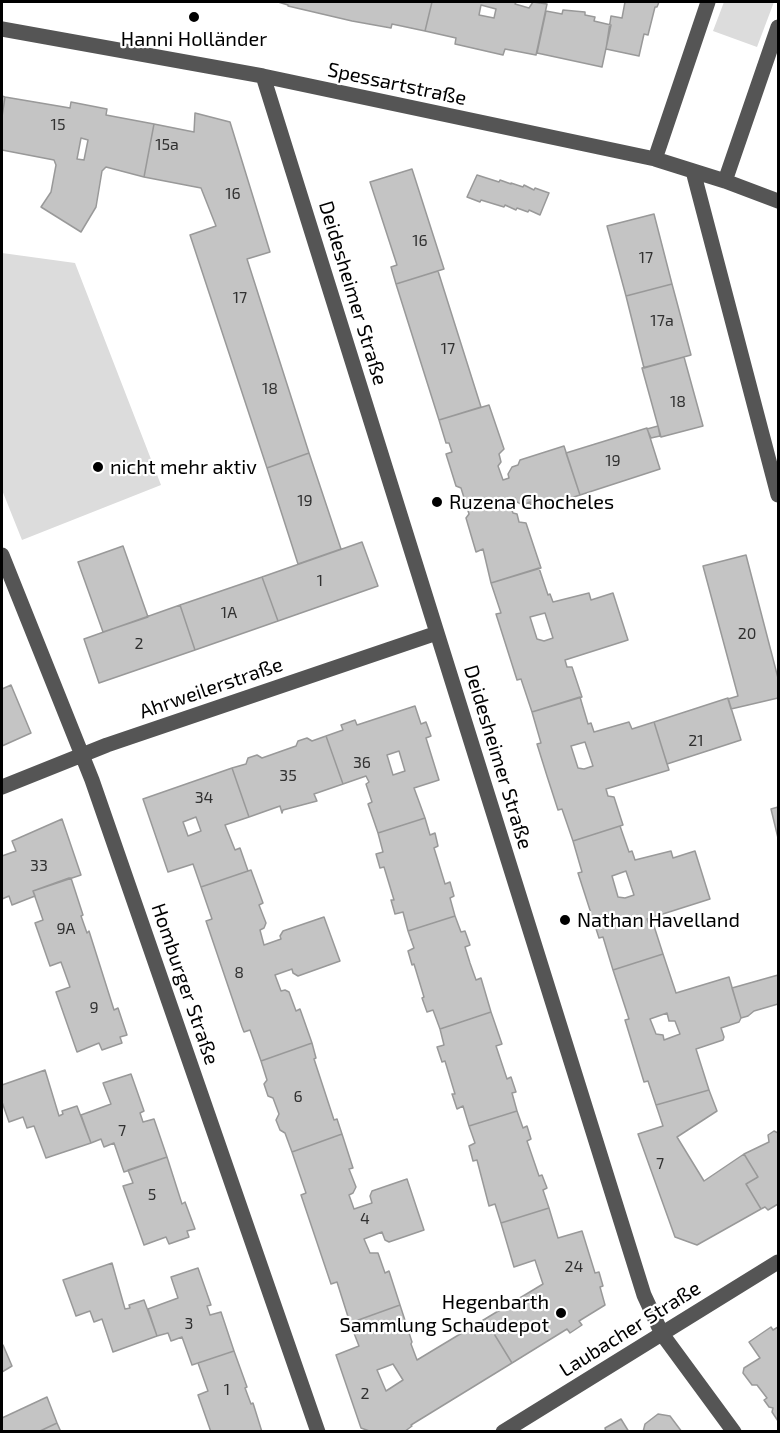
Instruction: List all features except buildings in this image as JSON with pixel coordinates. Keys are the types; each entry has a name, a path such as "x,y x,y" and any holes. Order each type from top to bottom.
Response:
{"street":[{"path":"655,159 708,2"},
{"path":"725,181 778,27"},
{"name":"Spessartstraße","path":"2,28 263,76 655,159 725,181 778,201"},
{"name":"Deidesheimer Straße","path":"263,76 644,1295 662,1334 734,1431"},
{"path":"693,171 778,495"},
{"name":"Homburger Straße","path":"2,555 83,755 318,1431"},
{"name":"Ahrweilerstraße","path":"2,787 83,755 437,633"},
{"name":"Laubacher Straße","path":"503,1431 778,1262"}],"shaded area":[{"path":"724,2 774,2 757,47 713,31"},
{"path":"2,253 75,263 161,485 22,540 2,490"}],"place":[{"name":"Hanni Holländer","path":"194,17"},
{"name":"nicht mehr aktiv","path":"98,467"},
{"name":"Ruzena Chocheles","path":"437,502"},
{"name":"Nathan Havelland","path":"565,920"},
{"name":"Hegenbarth Sammlung Schaudepot","path":"561,1313"}]}
